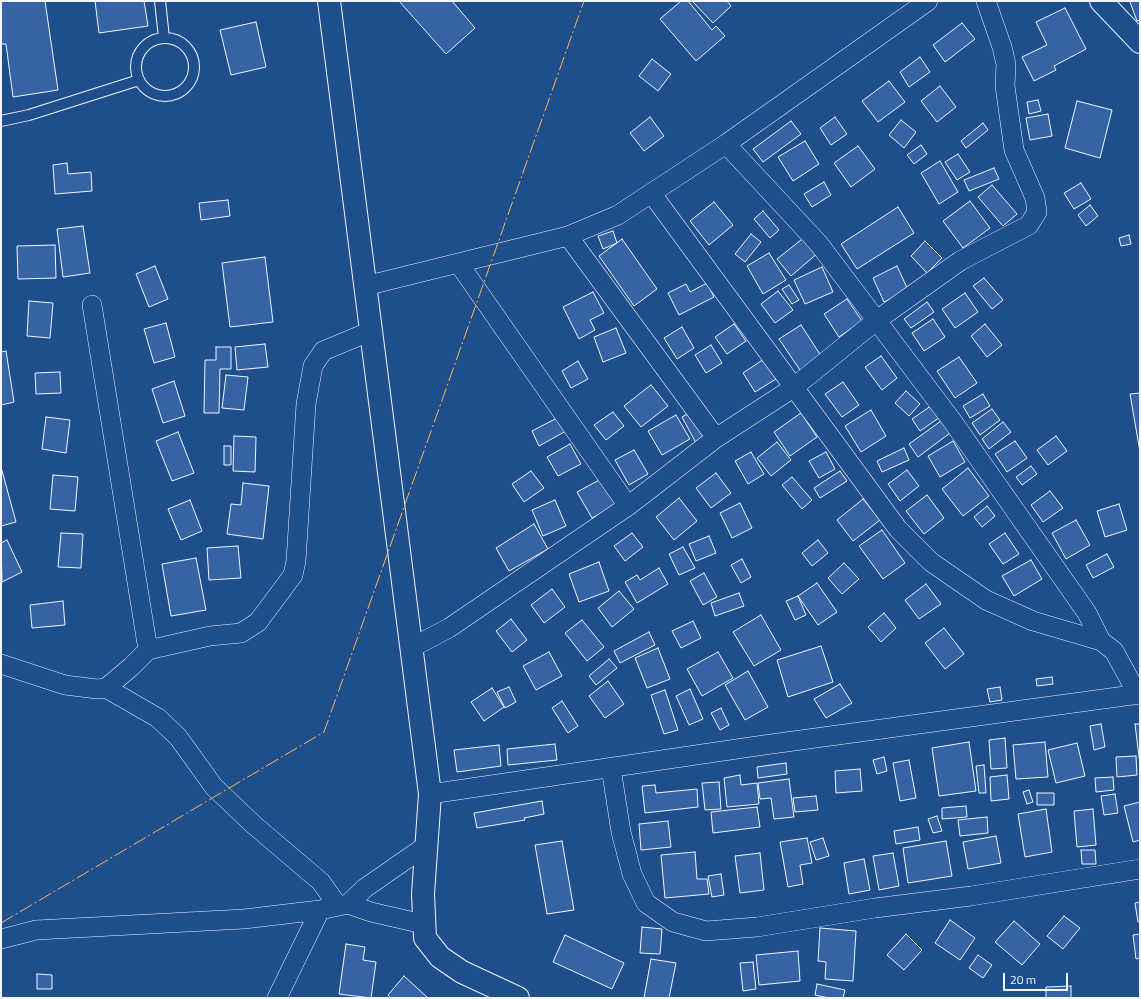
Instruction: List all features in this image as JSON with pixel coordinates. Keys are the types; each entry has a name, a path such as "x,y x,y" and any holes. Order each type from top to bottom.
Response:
{"street":[{"path":"329,1 430,794 423,894 423,924 425,938 440,957 462,972 518,998"},
{"path":"365,286 568,236 618,215 726,144 928,1"},
{"path":"412,648 449,628 628,506 716,438 794,388 877,320 960,261 1029,225 1037,212 1035,198 1014,150 1005,86 1006,64 1002,47 986,1"},
{"path":"1101,1 1140,42"},
{"path":"726,144 819,244 877,320 953,422 1083,607 1101,641"},
{"path":"430,794 764,745 1139,694 1114,651 1101,641 1033,621 986,600 931,562 898,529 652,194"},
{"path":"568,236 716,438"},
{"path":"459,264 628,506"},
{"path":"92,305 148,650"},
{"path":"1,664 65,685 97,689 106,688 131,667 148,650 210,636 241,633 258,622 293,575 296,561 306,404 313,366 323,351 371,331"},
{"path":"106,688 158,718 178,737 214,787 254,825 321,882 343,905"},
{"path":"611,768 621,832 632,874 646,903 673,922 706,931 757,927 875,908 971,896 1140,869"},
{"path":"343,905 364,888 427,844"},
{"path":"1,939 36,930 244,919 320,910 343,905 423,924"},
{"path":"277,998 320,910"}],"lane":[{"path":"160,1 164,38"},
{"path":"164,38 176,40 187,47 194,62 194,71 191,80 180,92 162,96 152,93 139,80 136,66 138,57 142,49 155,40 164,38"},
{"path":"1,121 29,115 139,80"}],"building":[{"path":"1,1 45,1 58,90 13,97 6,44 1,44"},
{"path":"95,1 144,1 148,26 99,33"},
{"path":"399,1 452,1 475,28 446,54"},
{"path":"681,1 688,1 712,30 716,26 725,36 696,61 660,19"},
{"path":"692,1 727,1 731,6 713,23"},
{"path":"1140,1 1140,20 1137,21 1130,2"},
{"path":"1065,8 1086,49 1054,66 1056,70 1034,81 1022,57 1047,45 1036,22"},
{"path":"256,22 266,67 231,75 220,30"},
{"path":"962,23 975,39 945,62 933,45"},
{"path":"920,57 930,72 909,87 900,72"},
{"path":"652,59 671,74 658,91 639,76"},
{"path":"889,81 905,102 878,122 862,101"},
{"path":"940,86 956,107 937,122 921,101"},
{"path":"1038,100 1041,111 1029,114 1027,102"},
{"path":"1077,101 1112,110 1100,158 1065,148"},
{"path":"1048,114 1052,136 1030,140 1026,118"},
{"path":"650,117 664,136 644,151 630,133"},
{"path":"835,117 847,134 831,145 820,128"},
{"path":"901,120 916,132 904,148 889,135"},
{"path":"791,121 801,134 763,162 753,149"},
{"path":"983,123 988,130 966,148 961,141"},
{"path":"805,141 819,164 793,181 778,157"},
{"path":"921,145 927,154 914,164 907,155"},
{"path":"858,146 875,169 851,187 834,163"},
{"path":"958,154 970,172 957,180 945,162"},
{"path":"940,161 958,192 939,204 921,173"},
{"path":"67,163 68,174 91,172 92,191 55,194 53,165"},
{"path":"994,168 999,179 969,191 964,180"},
{"path":"824,182 831,195 812,207 804,194"},
{"path":"1081,183 1091,199 1074,209 1064,193"},
{"path":"992,185 1017,214 1003,226 978,197"},
{"path":"228,200 230,216 201,220 199,203"},
{"path":"970,201 990,228 963,248 943,221"},
{"path":"714,202 733,225 709,245 690,221"},
{"path":"1090,205 1098,216 1086,226 1078,215"},
{"path":"898,207 914,233 857,269 841,244"},
{"path":"763,211 779,230 770,238 754,219"},
{"path":"83,226 90,273 63,277 57,229"},
{"path":"613,231 617,243 603,249 598,236"},
{"path":"751,234 761,242 745,262 735,254"},
{"path":"1129,235 1131,244 1121,246 1119,238"},
{"path":"806,236 819,252 791,276 777,259"},
{"path":"622,239 657,289 634,306 599,256"},
{"path":"925,241 942,258 927,273 911,256"},
{"path":"55,245 56,278 18,279 17,246"},
{"path":"769,253 786,280 763,294 747,266"},
{"path":"265,257 273,322 230,327 222,263"},
{"path":"155,266 168,299 149,307 136,274"},
{"path":"897,266 908,290 884,302 873,278"},
{"path":"822,267 833,292 805,304 794,280"},
{"path":"984,278 1003,300 992,309 973,286"},
{"path":"707,283 714,297 679,315 668,293 686,284 690,292"},
{"path":"789,285 799,300 792,304 782,289"},
{"path":"778,291 793,310 775,323 761,304"},
{"path":"593,292 604,313 590,320 595,330 579,339 563,307"},
{"path":"965,293 978,312 955,328 942,309"},
{"path":"847,299 862,321 839,337 824,314"},
{"path":"29,301 53,303 50,338 27,336"},
{"path":"927,302 934,312 911,328 904,319"},
{"path":"933,319 945,337 924,351 912,333"},
{"path":"166,323 175,357 154,363 144,329"},
{"path":"734,324 746,341 727,354 715,337"},
{"path":"985,324 1002,345 987,357 971,336"},
{"path":"801,325 823,359 802,373 779,339"},
{"path":"682,327 694,348 677,359 664,338"},
{"path":"616,328 626,353 603,362 594,337"},
{"path":"265,344 268,367 237,370 235,347"},
{"path":"711,345 722,363 706,373 695,355"},
{"path":"216,347 231,347 231,369 220,369 219,413 204,413 205,360 216,360"},
{"path":"6,351 14,402 1,405 1,352"},
{"path":"881,356 897,378 882,390 865,367"},
{"path":"959,357 977,383 955,398 937,371"},
{"path":"764,359 776,379 755,392 743,373"},
{"path":"578,361 588,379 571,388 562,371"},
{"path":"60,372 61,393 36,394 35,373"},
{"path":"226,375 248,377 244,410 222,408"},
{"path":"174,381 185,416 163,423 152,389"},
{"path":"843,382 859,405 842,417 825,394"},
{"path":"651,385 668,406 641,427 624,406"},
{"path":"906,391 920,404 909,416 895,403"},
{"path":"1140,393 1140,452 1130,394"},
{"path":"983,394 990,406 970,418 963,406"},
{"path":"935,403 943,415 920,431 912,419"},
{"path":"698,408 712,435 696,443 682,417"},
{"path":"992,409 1000,420 980,435 972,423"},
{"path":"871,410 886,436 861,452 845,426"},
{"path":"613,412 624,426 606,440 594,425"},
{"path":"801,413 817,437 790,456 774,432"},
{"path":"676,415 690,439 662,455 648,431"},
{"path":"46,417 70,420 66,453 42,449"},
{"path":"559,417 566,431 539,446 532,431"},
{"path":"941,421 950,433 918,457 909,444"},
{"path":"1003,422 1011,432 989,449 982,439"},
{"path":"178,432 194,473 172,481 156,441"},
{"path":"234,436 256,437 255,472 233,471"},
{"path":"1056,436 1067,451 1048,465 1037,450"},
{"path":"953,441 965,462 940,477 928,456"},
{"path":"1015,441 1027,458 1007,472 995,454"},
{"path":"777,442 791,460 771,476 757,458"},
{"path":"570,444 581,464 558,476 547,457"},
{"path":"224,446 231,446 231,465 224,465"},
{"path":"904,448 909,460 882,472 877,461"},
{"path":"634,450 648,474 629,485 615,460"},
{"path":"751,452 764,474 748,484 735,461"},
{"path":"826,452 835,469 819,478 809,461"},
{"path":"1031,466 1037,474 1022,485 1016,477"},
{"path":"1,467 16,522 1,526"},
{"path":"968,468 989,496 963,516 942,489"},
{"path":"907,470 919,486 900,501 888,484"},
{"path":"531,471 544,488 524,502 512,484"},
{"path":"840,471 847,481 820,498 814,488"},
{"path":"716,473 731,493 711,508 696,488"},
{"path":"53,475 78,477 75,511 50,509"},
{"path":"792,477 812,500 802,509 782,485"},
{"path":"601,479 616,505 592,518 577,492"},
{"path":"243,483 269,486 263,539 227,534 231,504 241,505"},
{"path":"1050,491 1063,508 1043,522 1031,505"},
{"path":"927,495 944,518 924,534 906,511"},
{"path":"679,498 697,521 674,540 656,517"},
{"path":"863,499 880,520 853,541 837,520"},
{"path":"190,500 202,531 181,540 168,509"},
{"path":"555,500 566,526 543,536 532,510"},
{"path":"740,503 752,528 732,538 720,513"},
{"path":"1119,504 1127,530 1105,537 1097,511"},
{"path":"987,506 995,516 982,527 974,517"},
{"path":"1076,520 1090,545 1066,559 1052,533"},
{"path":"534,524 548,549 509,571 496,548"},
{"path":"882,530 905,563 883,579 859,546"},
{"path":"61,533 83,534 81,568 58,567"},
{"path":"632,533 643,547 625,561 614,546"},
{"path":"1005,533 1019,554 1003,564 989,544"},
{"path":"709,536 716,553 696,561 689,544"},
{"path":"7,540 22,572 2,582 1,543"},
{"path":"818,540 828,553 812,566 802,553"},
{"path":"238,546 241,578 209,580 207,548"},
{"path":"683,547 695,568 679,575 669,554"},
{"path":"1107,554 1114,567 1093,578 1086,565"},
{"path":"196,558 206,610 171,616 162,564"},
{"path":"742,559 751,577 741,583 731,565"},
{"path":"1031,560 1042,579 1014,596 1002,576"},
{"path":"599,562 609,591 579,602 569,574"},
{"path":"844,563 859,579 842,594 828,578"},
{"path":"659,568 668,584 637,603 625,582 637,575 640,580"},
{"path":"704,573 717,597 703,605 690,581"},
{"path":"817,583 837,612 818,625 798,596"},
{"path":"926,584 941,604 919,619 905,600"},
{"path":"552,589 565,607 544,623 531,605"},
{"path":"619,591 634,609 612,627 598,608"},
{"path":"739,593 744,606 715,616 711,603"},
{"path":"798,596 806,615 795,620 786,601"},
{"path":"63,601 65,625 32,628 30,605"},
{"path":"884,613 896,628 881,642 868,627"},
{"path":"761,615 781,650 754,666 733,632"},
{"path":"511,619 527,640 512,652 496,631"},
{"path":"582,620 604,647 587,661 565,633"},
{"path":"693,621 701,638 681,648 672,631"},
{"path":"944,628 964,654 945,669 925,643"},
{"path":"649,632 655,645 620,663 614,651"},
{"path":"821,646 833,682 788,697 777,660"},
{"path":"658,648 670,679 647,688 635,658"},
{"path":"549,652 562,676 536,690 523,666"},
{"path":"718,652 733,678 702,696 687,669"},
{"path":"609,659 617,668 596,685 589,676"},
{"path":"748,671 768,707 745,720 725,685"},
{"path":"1052,677 1053,684 1037,686 1036,679"},
{"path":"608,681 624,704 605,718 589,696"},
{"path":"840,684 852,703 826,718 814,699"},
{"path":"509,687 516,702 505,708 497,692"},
{"path":"1000,687 1002,700 990,702 987,689"},
{"path":"492,688 504,707 484,721 471,702"},
{"path":"690,689 703,719 689,725 676,696"},
{"path":"665,690 678,730 664,734 651,695"},
{"path":"562,701 578,726 568,733 552,708"},
{"path":"721,708 729,725 720,730 711,713"},
{"path":"1101,724 1105,747 1094,750 1090,726"},
{"path":"1135,724 1140,724 1140,765"},
{"path":"1005,738 1007,768 991,769 989,740"},
{"path":"969,742 976,791 939,796 932,748"},
{"path":"1045,742 1048,777 1016,779 1013,745"},
{"path":"1077,743 1085,776 1056,783 1048,750"},
{"path":"555,744 557,760 508,765 507,749"},
{"path":"499,745 501,766 457,772 454,750"},
{"path":"1136,756 1137,775 1117,777 1116,757"},
{"path":"884,757 887,771 877,774 873,760"},
{"path":"909,760 916,798 900,801 893,763"},
{"path":"786,763 787,774 758,778 757,767"},
{"path":"984,765 986,793 979,793 976,766"},
{"path":"860,769 862,791 836,793 835,771"},
{"path":"740,775 741,785 757,783 759,804 727,807 724,778"},
{"path":"1007,775 1009,799 991,801 990,777"},
{"path":"1113,777 1114,790 1096,792 1095,778"},
{"path":"789,779 794,817 774,819 771,798 760,799 758,783"},
{"path":"719,782 721,809 705,810 702,783"},
{"path":"655,785 656,793 697,789 698,807 645,813 642,786"},
{"path":"1029,790 1033,802 1027,804 1023,792"},
{"path":"1037,793 1054,793 1054,805 1037,805"},
{"path":"1115,794 1118,813 1104,815 1101,796"},
{"path":"816,796 818,810 795,812 793,798"},
{"path":"542,801 544,814 524,818 525,820 477,828 474,813"},
{"path":"1140,802 1140,840 1133,842 1124,806"},
{"path":"966,806 967,817 942,819 942,808"},
{"path":"757,807 760,827 713,833 711,812"},
{"path":"1046,809 1052,852 1025,857 1018,814"},
{"path":"1093,809 1096,845 1077,847 1074,811"},
{"path":"937,816 942,831 933,833 928,819"},
{"path":"987,817 988,833 960,836 958,820"},
{"path":"668,821 671,847 641,850 639,824"},
{"path":"918,827 920,840 896,844 894,831"},
{"path":"996,836 1001,863 968,869 963,842"},
{"path":"807,838 812,863 800,865 803,884 788,887 780,842"},
{"path":"823,838 829,856 816,860 810,842"},
{"path":"562,841 574,910 547,914 535,845"},
{"path":"946,841 952,876 908,883 903,848"},
{"path":"1081,850 1095,850 1096,864 1082,864"},
{"path":"695,852 697,879 707,879 709,894 665,898 661,855"},
{"path":"760,853 764,890 740,893 735,856"},
{"path":"893,853 899,886 879,890 873,856"},
{"path":"864,859 870,890 849,894 844,863"},
{"path":"721,874 724,895 712,897 708,876"},
{"path":"1140,902 1140,922 1138,922 1135,903"},
{"path":"1064,916 1080,928 1063,949 1047,936"},
{"path":"950,920 975,938 960,960 935,943"},
{"path":"1014,921 1040,944 1022,965 995,942"},
{"path":"642,927 662,929 660,954 640,953"},
{"path":"820,928 856,931 853,981 825,979 826,962 818,961"},
{"path":"906,934 922,950 904,970 887,955"},
{"path":"1140,934 1140,958 1136,959 1133,935"},
{"path":"565,935 624,963 612,989 553,962"},
{"path":"346,944 365,947 363,960 376,962 371,998 339,994"},
{"path":"798,951 800,981 759,985 756,955"},
{"path":"978,955 992,965 983,978 969,968"},
{"path":"651,959 676,963 669,998 644,998"},
{"path":"753,962 756,989 743,991 740,963"},
{"path":"37,974 52,975 52,989 37,989"},
{"path":"404,976 428,998 391,998 388,995"},
{"path":"817,984 845,990 843,998 829,998 815,995"},
{"path":"1071,986 1071,998 1046,998 1046,987"}],"power":[{"path":"1,923 324,732 584,1"}]}
